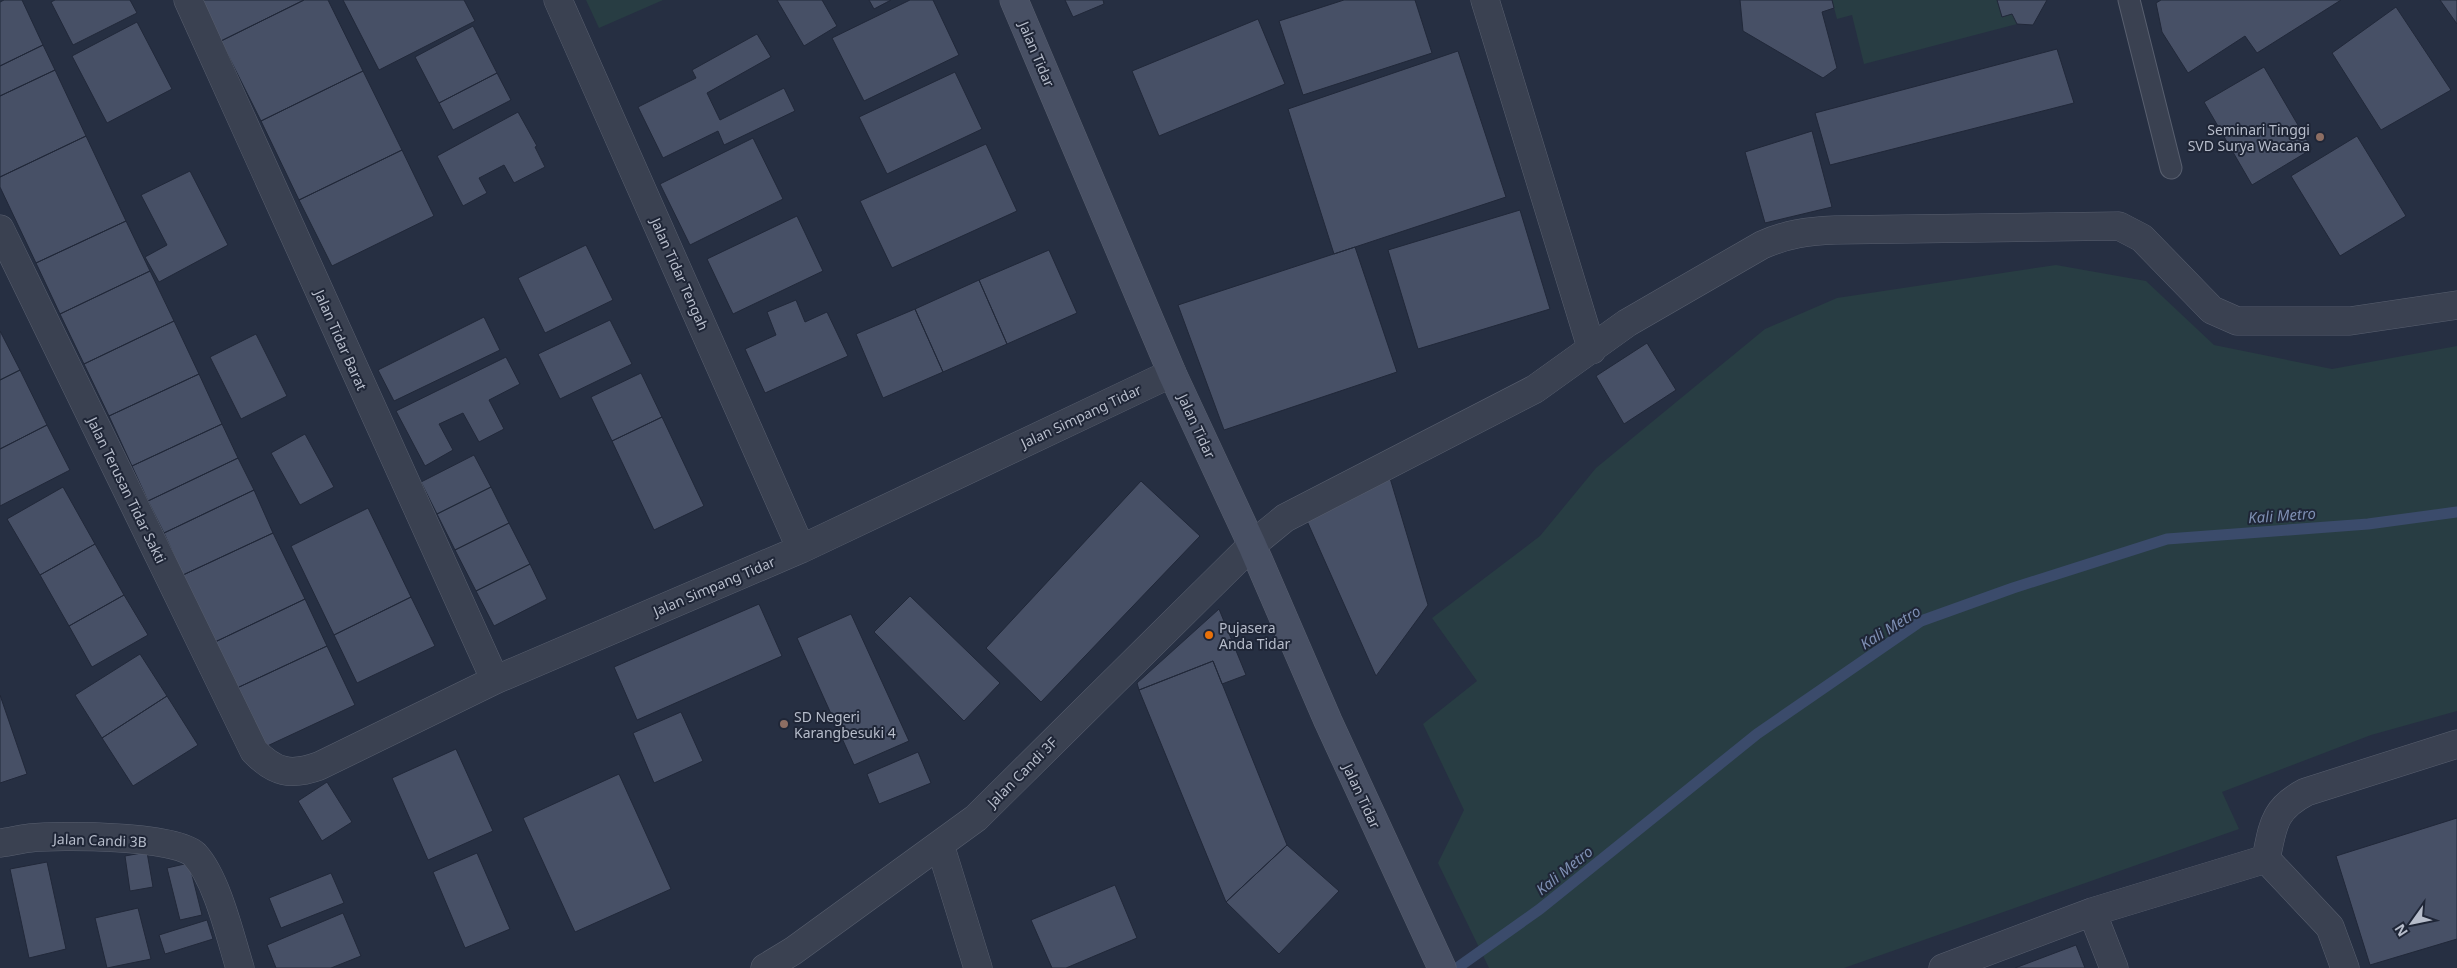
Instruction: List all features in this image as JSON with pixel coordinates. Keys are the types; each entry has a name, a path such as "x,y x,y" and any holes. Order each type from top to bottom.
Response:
{"main road":[{"name":"Jalan Tidar","path":"1014,0 1172,373 1252,546 1328,721 1442,968"}],"street":[{"name":"Jalan Tidar Barat","path":"188,0 495,680"},
{"name":"Jalan Tidar Tengah","path":"558,0 801,549"},
{"path":"1485,0 1592,350"},
{"name":"Jalan Candi 3F","path":"765,968 793,951 976,818 1252,546 1285,518 1535,389 1592,350 1627,323 1762,245 1784,236 1827,230 2119,226 2142,238 2212,310 2237,321 2350,321 2457,305"},
{"name":"Jalan Terusan Tidar Sakti","path":"0,229 254,751"},
{"name":"Jalan Simpang Tidar","path":"254,751 264,761 277,769 303,772 319,766 495,680 801,549 1172,373"},
{"path":"2266,860 2274,821 2280,811 2295,798 2306,792 2457,744"},
{"name":"Jalan Candi 3B","path":"0,843 31,838 143,839 182,847 194,853 204,866 213,887 240,968"},
{"path":"940,845 978,968"},
{"path":"1942,968 2092,912 2266,860"},
{"path":"2266,860 2330,927 2345,968"},
{"path":"2092,912 2114,968"}],"lane":[{"path":"2129,0 2171,168"}],"green space":[{"path":"586,0 663,0 599,28"},
{"path":"1832,0 1997,0 2002,17 2012,14 2017,24 1864,64 1852,15 1837,19"},
{"path":"2056,265 2146,281 2214,345 2332,369 2457,346 2457,711 2371,735 2222,792 2239,829 1844,968 1489,968 1438,863 1464,810 1423,724 1477,681 1432,618 1540,536 1596,468 1765,329 1837,298"}],"building":[{"path":"4,0 22,0 43,45 0,66 0,2"},
{"path":"55,0 130,0 137,13 73,45 51,2"},
{"path":"201,0 304,0 221,41"},
{"path":"304,0 328,0 363,71 261,121 221,41"},
{"path":"343,0 464,0 475,21 379,70"},
{"path":"777,0 822,0 837,26 804,46"},
{"path":"869,0 891,0 874,9"},
{"path":"910,0 933,0 959,55 864,101 832,38"},
{"path":"1065,0 1103,0 1104,4 1073,17"},
{"path":"1344,0 1415,0 1432,53 1303,95 1279,21"},
{"path":"1740,0 1832,0 1834,8 1822,12 1837,68 1823,78 1743,31"},
{"path":"1997,0 2047,0 2033,25 2017,24 2012,14 2002,17"},
{"path":"2161,0 2341,0 2257,53 2245,36 2188,73 2162,32 2156,3"},
{"path":"2440,0 2457,0 2457,24"},
{"path":"2396,7 2451,90 2381,130 2332,53"},
{"path":"1258,19 1285,84 1159,136 1132,71"},
{"path":"137,22 172,89 107,123 72,56"},
{"path":"473,26 497,73 439,103 415,57"},
{"path":"757,34 771,57 707,93 720,120 784,88 795,111 724,145 718,131 663,158 638,107 696,78 692,70"},
{"path":"43,45 55,70 0,96 0,66"},
{"path":"2057,49 2074,103 1830,165 1815,113"},
{"path":"1458,51 1506,197 1334,254 1288,109"},
{"path":"2264,67 2312,149 2252,185 2204,102"},
{"path":"55,70 86,136 0,177 0,96"},
{"path":"363,71 402,150 299,200 261,121"},
{"path":"955,72 982,129 887,174 859,117"},
{"path":"497,73 511,100 453,130 439,103"},
{"path":"518,112 537,146 535,147 545,167 514,183 504,165 479,178 487,193 463,206 437,156"},
{"path":"1812,131 1832,207 1765,223 1745,152"},
{"path":"86,136 126,221 36,263 0,187 0,177"},
{"path":"2357,136 2406,216 2340,256 2291,176"},
{"path":"753,138 783,199 690,245 660,184"},
{"path":"986,144 1017,211 892,268 860,201"},
{"path":"402,150 434,216 332,266 299,200"},
{"path":"190,171 228,245 159,282 145,257 167,245 141,195"},
{"path":"1520,210 1550,309 1418,349 1388,250"},
{"path":"797,216 823,271 733,314 707,259"},
{"path":"126,221 150,271 60,314 36,263"},
{"path":"586,245 613,300 545,333 518,278"},
{"path":"1355,247 1397,372 1224,430 1178,305"},
{"path":"1049,250 1077,313 1007,344 979,280"},
{"path":"150,271 174,321 84,364 60,314"},
{"path":"979,280 1007,344 943,372 915,309"},
{"path":"796,300 805,322 827,312 848,356 765,393 745,349 776,335 767,312"},
{"path":"915,309 943,372 883,398 856,334"},
{"path":"484,317 500,350 394,401 378,370"},
{"path":"610,320 632,364 560,399 538,354"},
{"path":"174,321 199,374 109,416 84,364"},
{"path":"0,331 20,370 0,380"},
{"path":"256,334 287,396 241,419 210,357"},
{"path":"1647,343 1676,390 1624,424 1596,376"},
{"path":"506,357 520,384 489,400 504,429 479,442 463,413 439,424 453,450 425,466 396,411"},
{"path":"20,370 47,425 0,449 0,380"},
{"path":"641,373 662,417 612,441 591,397"},
{"path":"199,374 222,424 132,466 109,416"},
{"path":"662,417 704,506 654,530 612,441"},
{"path":"222,424 238,458 148,501 132,466"},
{"path":"47,425 70,470 0,506 0,449"},
{"path":"305,434 334,487 300,505 271,453"},
{"path":"474,455 491,487 437,514 421,482"},
{"path":"238,458 254,490 164,533 148,501"},
{"path":"1390,478 1428,605 1376,676 1307,521"},
{"path":"1141,481 1200,536 1041,702 986,648"},
{"path":"63,487 95,544 40,575 7,519"},
{"path":"491,487 509,523 455,550 437,514"},
{"path":"254,490 273,533 183,575 164,533"},
{"path":"368,508 411,597 334,635 291,546"},
{"path":"509,523 530,564 476,591 455,550"},
{"path":"273,533 305,599 215,642 183,575"},
{"path":"95,544 124,595 69,626 40,575"},
{"path":"530,564 547,599 494,626 476,591"},
{"path":"124,595 148,635 92,667 69,626"},
{"path":"910,596 1000,683 964,721 874,632"},
{"path":"411,597 435,646 357,683 334,635"},
{"path":"305,599 327,646 237,688 215,642"},
{"path":"759,604 782,656 637,720 614,667"},
{"name":"Pujasera Anda Tidar","path":"1219,609 1246,675 1222,684 1213,661 1139,690 1137,683"},
{"path":"851,614 909,741 854,765 797,638"},
{"path":"327,646 355,705 265,747 237,688"},
{"path":"140,654 167,696 102,738 75,695"},
{"path":"1213,661 1287,845 1226,902 1139,690"},
{"path":"0,695 27,774 0,783"},
{"path":"167,696 198,745 133,786 102,738"},
{"path":"681,712 703,761 654,783 633,733"},
{"path":"456,749 493,831 428,860 392,778"},
{"path":"918,752 931,783 879,804 867,774"},
{"path":"619,774 671,889 575,932 523,818"},
{"path":"327,782 352,822 322,841 298,801"},
{"path":"2457,818 2457,939 2370,965 2336,856"},
{"path":"1287,845 1339,891 1279,954 1226,902"},
{"path":"147,852 153,887 130,891 125,856"},
{"path":"477,853 510,929 465,948 433,872"},
{"path":"47,862 66,949 29,958 10,869"},
{"path":"189,863 202,915 180,920 167,868"},
{"path":"331,873 344,903 281,928 269,898"},
{"path":"1115,885 1137,938 1066,968 1052,968 1031,920"},
{"path":"138,908 151,959 107,968 95,918"},
{"path":"343,913 361,956 331,968 276,968 267,945"},
{"path":"207,920 213,939 165,954 159,935"},
{"path":"2076,945 2085,968 2015,968"}],"waterway":[{"name":"Kali Metro","path":"1457,968 1540,909 1757,734 1921,621 2013,588 2167,539 2368,524 2457,512"}],"place":[{"name":"Seminari Tinggi SVD Surya Wacana","path":"2320,137"},
{"name":"Pujasera Anda Tidar","path":"1209,635"},
{"name":"SD Negeri Karangbesuki 4","path":"784,724"}]}
